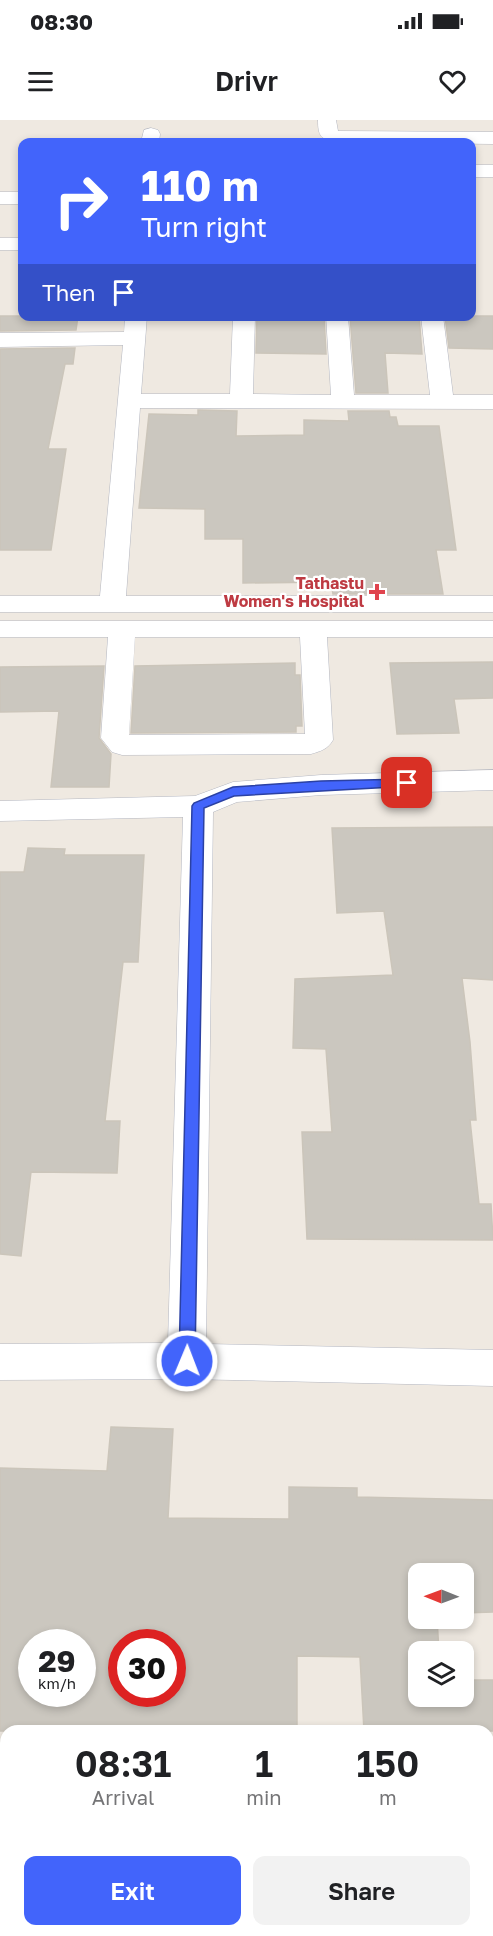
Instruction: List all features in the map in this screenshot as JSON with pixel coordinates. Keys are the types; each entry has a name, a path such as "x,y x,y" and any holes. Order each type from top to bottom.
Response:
{"street":[{"path":"327,120 327,134 337,137 493,138"},
{"path":"476,171 493,171"},
{"path":"0,198 18,198"},
{"path":"0,244 18,244"},
{"path":"240,401 244,321"},
{"path":"337,321 343,402"},
{"path":"433,321 442,402"},
{"path":"0,340 135,328 117,616 115,738 122,745 311,744 319,740 313,630"},
{"path":"129,401 493,402"},
{"path":"0,604 117,616 313,630 493,629"},
{"path":"0,629 117,616 493,604"},
{"path":"0,811 198,806 233,792 321,785 493,780"},
{"path":"187,1361 198,806"},
{"path":"0,1362 187,1361 493,1368"}],"building":[{"path":"0,316 18,316 18,321 77,321 76,330 0,331"},
{"path":"476,316 493,316 493,349 449,348 446,321 476,321"},
{"path":"257,321 324,321 326,354 256,353"},
{"path":"350,321 419,321 422,354 385,353 388,393 356,393"},
{"path":"75,348 73,364 65,364 48,449 66,449 51,550 0,550 0,349"},
{"path":"198,410 237,411 236,436 304,435 304,420 349,421 348,411 389,411 390,417 396,417 398,426 439,426 456,550 436,550 443,594 333,594 331,582 243,583 243,539 205,539 205,509 139,508 149,414 198,415"},
{"path":"493,662 493,698 454,699 459,733 397,734 390,663"},
{"path":"295,663 295,675 300,675 302,726 296,726 296,732 131,733 135,666"},
{"path":"104,666 99,738 111,754 109,787 51,787 59,711 0,712 0,667"},
{"path":"493,827 493,980 462,978 476,1120 470,1120 479,1204 491,1204 493,1240 307,1239 302,1132 332,1132 326,1049 293,1048 295,979 393,975 384,911 337,913 332,828"},
{"path":"28,848 65,849 64,855 144,855 138,962 123,962 105,1121 120,1121 117,1173 31,1172 21,1256 0,1254 0,872 24,872"},
{"path":"111,1427 173,1429 168,1518 289,1519 289,1487 357,1488 357,1497 493,1500 493,1612 474,1613 474,1563 408,1563 408,1629 438,1629 438,1641 408,1641 408,1707 474,1707 474,1680 493,1680 493,1725 364,1725 360,1657 297,1656 297,1725 0,1725 0,1468 107,1471"}],"place":[{"name":"Tathastu Women's Hospital","path":"377,592"}],"route":[{"path":"187,1361 198,806 233,792 321,785 407,783"}]}
